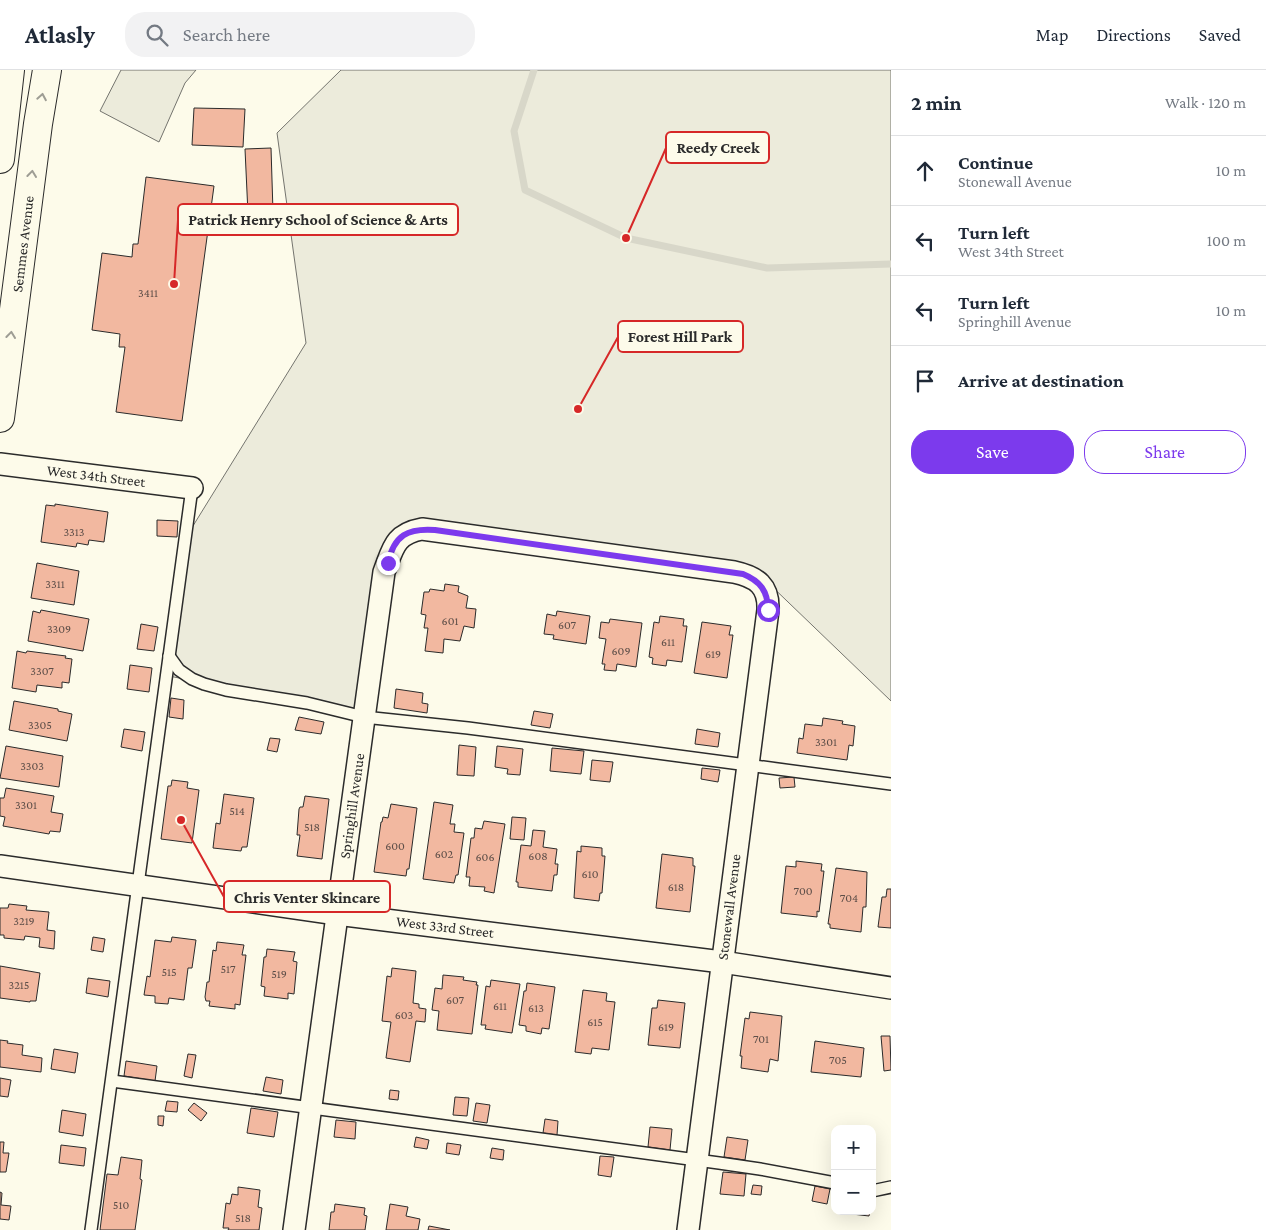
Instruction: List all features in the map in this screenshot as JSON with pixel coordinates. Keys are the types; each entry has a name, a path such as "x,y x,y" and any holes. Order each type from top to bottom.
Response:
{"main road":[{"path":"0,159 10,70"},
{"name":"Semmes Avenue","path":"0,418 47,70"}],"street":[{"name":"West 34th Street","path":"0,464 192,488"},
{"name":"Springhill Avenue","path":"294,1230 384,572 390,554 402,536 422,529 435,530 734,572 754,578 762,585"},
{"name":"Stonewall Avenue","path":"688,1230 768,610 766,594 762,585"},
{"name":"West 33rd Street","path":"0,866 337,914 722,962 891,988"}],"lane":[{"path":"91,1230 192,488"},
{"path":"169,656 179,670 192,679 204,684 226,690 307,703 364,716 748,764 891,784"},
{"path":"112,1081 698,1160 831,1182"},
{"path":"876,1190 891,1187"}],"shaded area":[{"path":"121,70 196,70 185,83 159,142 100,111"},
{"path":"341,70 891,70 891,701 762,577 429,530 395,547 363,715 164,675 188,534 306,343 277,133"}],"building":[{"path":"194,108 245,109 243,147 192,145"},
{"path":"271,148 273,212 248,214 245,149"},
{"path":"146,177 214,186 182,421 116,412 125,347 119,347 120,334 92,330 102,253 132,257 133,244 138,244"},
{"path":"55,504 108,512 104,542 89,540 88,545 77,543 76,547 41,542 46,505 55,506"},
{"path":"157,520 178,521 177,537 157,536"},
{"path":"37,563 79,571 74,605 31,598"},
{"path":"445,584 459,586 458,592 468,596 466,608 476,609 474,628 464,626 460,641 444,639 443,653 425,651 428,628 424,628 426,615 421,614 424,592 429,592 430,589 444,591"},
{"path":"41,610 89,619 83,651 28,641 33,611 40,613"},
{"path":"557,611 590,616 586,644 553,639 554,635 544,634 547,614 556,616"},
{"path":"660,616 684,619 683,626 687,626 682,662 667,660 666,666 652,664 653,658 649,657 654,622 659,623"},
{"path":"610,619 642,623 636,667 617,664 616,671 604,670 605,664 602,664 606,639 599,638 601,622 609,623"},
{"path":"702,622 731,626 729,635 733,635 727,678 694,673"},
{"path":"141,624 158,627 154,651 137,649"},
{"path":"17,651 66,656 65,658 72,659 69,683 62,682 62,688 37,685 36,692 12,688"},
{"path":"130,665 152,668 149,692 127,689"},
{"path":"396,689 423,693 422,703 428,704 427,713 394,708"},
{"path":"171,698 184,700 183,719 169,717"},
{"path":"14,701 58,709 58,711 72,714 67,741 9,730"},
{"path":"534,711 553,714 550,728 531,725"},
{"path":"299,717 324,722 321,734 295,730"},
{"path":"823,718 843,721 842,724 855,726 853,746 849,745 847,760 797,753 799,738 803,739 805,724 822,726"},
{"path":"124,729 145,732 142,751 121,747"},
{"path":"697,729 720,733 718,747 695,744"},
{"path":"270,738 280,739 277,752 267,750"},
{"path":"459,745 476,747 474,776 457,775"},
{"path":"6,746 63,756 59,787 0,778"},
{"path":"497,746 523,749 520,775 507,774 508,769 495,767"},
{"path":"552,748 584,751 581,774 550,771"},
{"path":"592,760 613,762 610,782 590,780"},
{"path":"702,768 720,770 718,782 701,779"},
{"path":"794,777 795,787 780,788 779,778"},
{"path":"172,780 188,782 187,788 199,790 192,843 161,839 168,786 171,786"},
{"path":"6,788 54,796 51,812 63,814 60,832 50,831 49,834 3,826 5,817 0,816 0,798 4,798"},
{"path":"224,794 254,798 247,847 242,847 241,851 213,848 216,823 220,824"},
{"path":"305,796 329,799 322,859 297,856 300,835 297,835 299,809 303,807"},
{"path":"434,802 453,805 450,824 455,824 454,832 464,833 458,875 456,875 454,883 423,879"},
{"path":"391,804 417,808 409,869 407,869 406,876 374,872 381,822 383,817 388,818"},
{"path":"512,817 526,818 524,840 510,839"},
{"path":"484,821 505,824 494,893 484,891 485,887 469,886 470,877 466,877 471,838 474,838 475,828 482,829"},
{"path":"533,830 545,831 543,847 557,849 555,864 558,864 557,875 554,875 552,891 518,887 518,882 516,882 521,845 531,846"},
{"path":"581,846 602,848 602,856 605,856 602,893 600,893 599,901 574,898 577,851 581,852"},
{"path":"662,854 693,858 693,866 695,866 690,912 656,908"},
{"path":"796,861 822,864 821,871 824,871 817,917 781,913 786,866 796,867"},
{"path":"836,868 867,872 866,907 863,907 861,932 830,928 830,924 828,924"},
{"path":"887,889 891,889 891,928 878,927 882,897 886,897"},
{"path":"9,904 27,906 26,910 49,912 47,930 55,931 54,949 39,947 40,938 25,936 24,940 4,938 4,935 0,935 0,908 8,908"},
{"path":"93,937 105,939 103,952 91,950"},
{"path":"172,937 196,940 192,968 188,968 184,1000 169,998 168,1004 155,1003 155,996 144,995 147,976 150,977 155,940 171,942"},
{"path":"217,942 244,945 242,955 246,955 240,1005 235,1004 235,1009 209,1006 210,1001 206,1001 207,982 209,982 213,950 216,951"},
{"path":"267,949 295,952 293,961 297,962 294,994 288,993 288,999 264,996 265,987 261,986 264,957 266,957"},
{"path":"0,966 40,973 36,1001 0,998"},
{"path":"392,968 416,971 413,1003 419,1004 419,1008 426,1009 425,1022 416,1021 410,1062 386,1058 391,1022 382,1021 387,976 391,977"},
{"path":"443,975 464,977 463,980 477,982 472,1034 437,1030 439,1011 432,1010 435,988 442,989"},
{"path":"88,978 110,981 108,997 86,993"},
{"path":"491,980 520,984 512,1033 485,1029 486,1025 481,1025 486,986 490,987"},
{"path":"527,983 555,987 549,1029 542,1028 541,1034 526,1031 526,1026 519,1025"},
{"path":"583,990 607,993 606,1001 615,1002 609,1050 592,1048 591,1054 575,1052"},
{"path":"658,1000 685,1003 680,1048 648,1045 652,1008 657,1008"},
{"path":"750,1012 782,1016 778,1061 770,1059 768,1072 741,1068 742,1056 740,1056 745,1018 749,1019"},
{"path":"881,1036 890,1036 891,1070 884,1071"},
{"path":"0,1040 23,1045 22,1055 42,1058 41,1072 0,1067"},
{"path":"815,1041 864,1048 861,1077 811,1072"},
{"path":"54,1049 78,1053 75,1073 51,1069"},
{"path":"188,1054 196,1055 192,1078 184,1076"},
{"path":"126,1061 157,1066 155,1081 124,1076"},
{"path":"266,1077 283,1080 281,1094 263,1091"},
{"path":"0,1078 11,1080 8,1097 0,1096"},
{"path":"390,1090 399,1091 398,1100 389,1099"},
{"path":"455,1097 469,1098 467,1116 453,1115"},
{"path":"167,1101 178,1102 177,1112 165,1111"},
{"path":"194,1103 207,1113 201,1121 188,1110"},
{"path":"476,1103 490,1105 487,1123 473,1121"},
{"path":"251,1108 278,1112 274,1137 247,1133"},
{"path":"62,1110 86,1114 83,1136 59,1132"},
{"path":"158,1116 164,1116 163,1126 158,1125"},
{"path":"545,1119 558,1121 557,1135 543,1133"},
{"path":"336,1120 356,1122 355,1139 334,1137"},
{"path":"650,1127 672,1129 670,1150 648,1147"},
{"path":"416,1137 429,1140 427,1149 414,1147"},
{"path":"727,1137 748,1140 745,1160 724,1157"},
{"path":"0,1142 4,1142 3,1153 9,1153 6,1172 0,1172"},
{"path":"447,1143 461,1145 459,1155 446,1153"},
{"path":"61,1145 86,1148 84,1166 59,1163"},
{"path":"492,1148 504,1150 503,1160 490,1158"},
{"path":"600,1156 614,1157 611,1177 598,1175"},
{"path":"121,1157 142,1160 140,1179 142,1180 135,1230 100,1230 107,1174 118,1175"},
{"path":"723,1172 746,1174 744,1196 720,1194"},
{"path":"753,1185 762,1186 761,1195 751,1194"},
{"path":"815,1186 830,1189 827,1204 812,1201"},
{"path":"238,1187 260,1190 258,1207 262,1208 259,1230 228,1230 229,1228 223,1228 226,1203 230,1204 232,1194 238,1195"},
{"path":"0,1192 2,1193 1,1205 11,1206 9,1220 0,1219"},
{"path":"335,1204 365,1208 364,1215 367,1216 365,1230 329,1230 331,1212 334,1212"},
{"path":"390,1204 408,1207 406,1216 420,1219 418,1230 386,1230"},
{"path":"429,1226 450,1230 428,1230"}],"waterway":[{"path":"534,70 514,131 525,190 626,238 767,268 891,264"}],"place":[{"name":"Reedy Creek","path":"626,238"},
{"name":"Patrick Henry School of Science & Arts","path":"174,284"},
{"name":"Forest Hill Park","path":"578,409"},
{"name":"Chris Venter Skincare","path":"181,820"}],"route":[{"path":"388,563 395,544 402,536 422,529 435,530 743,574 754,578 762,585 768,601 768,610"}]}
